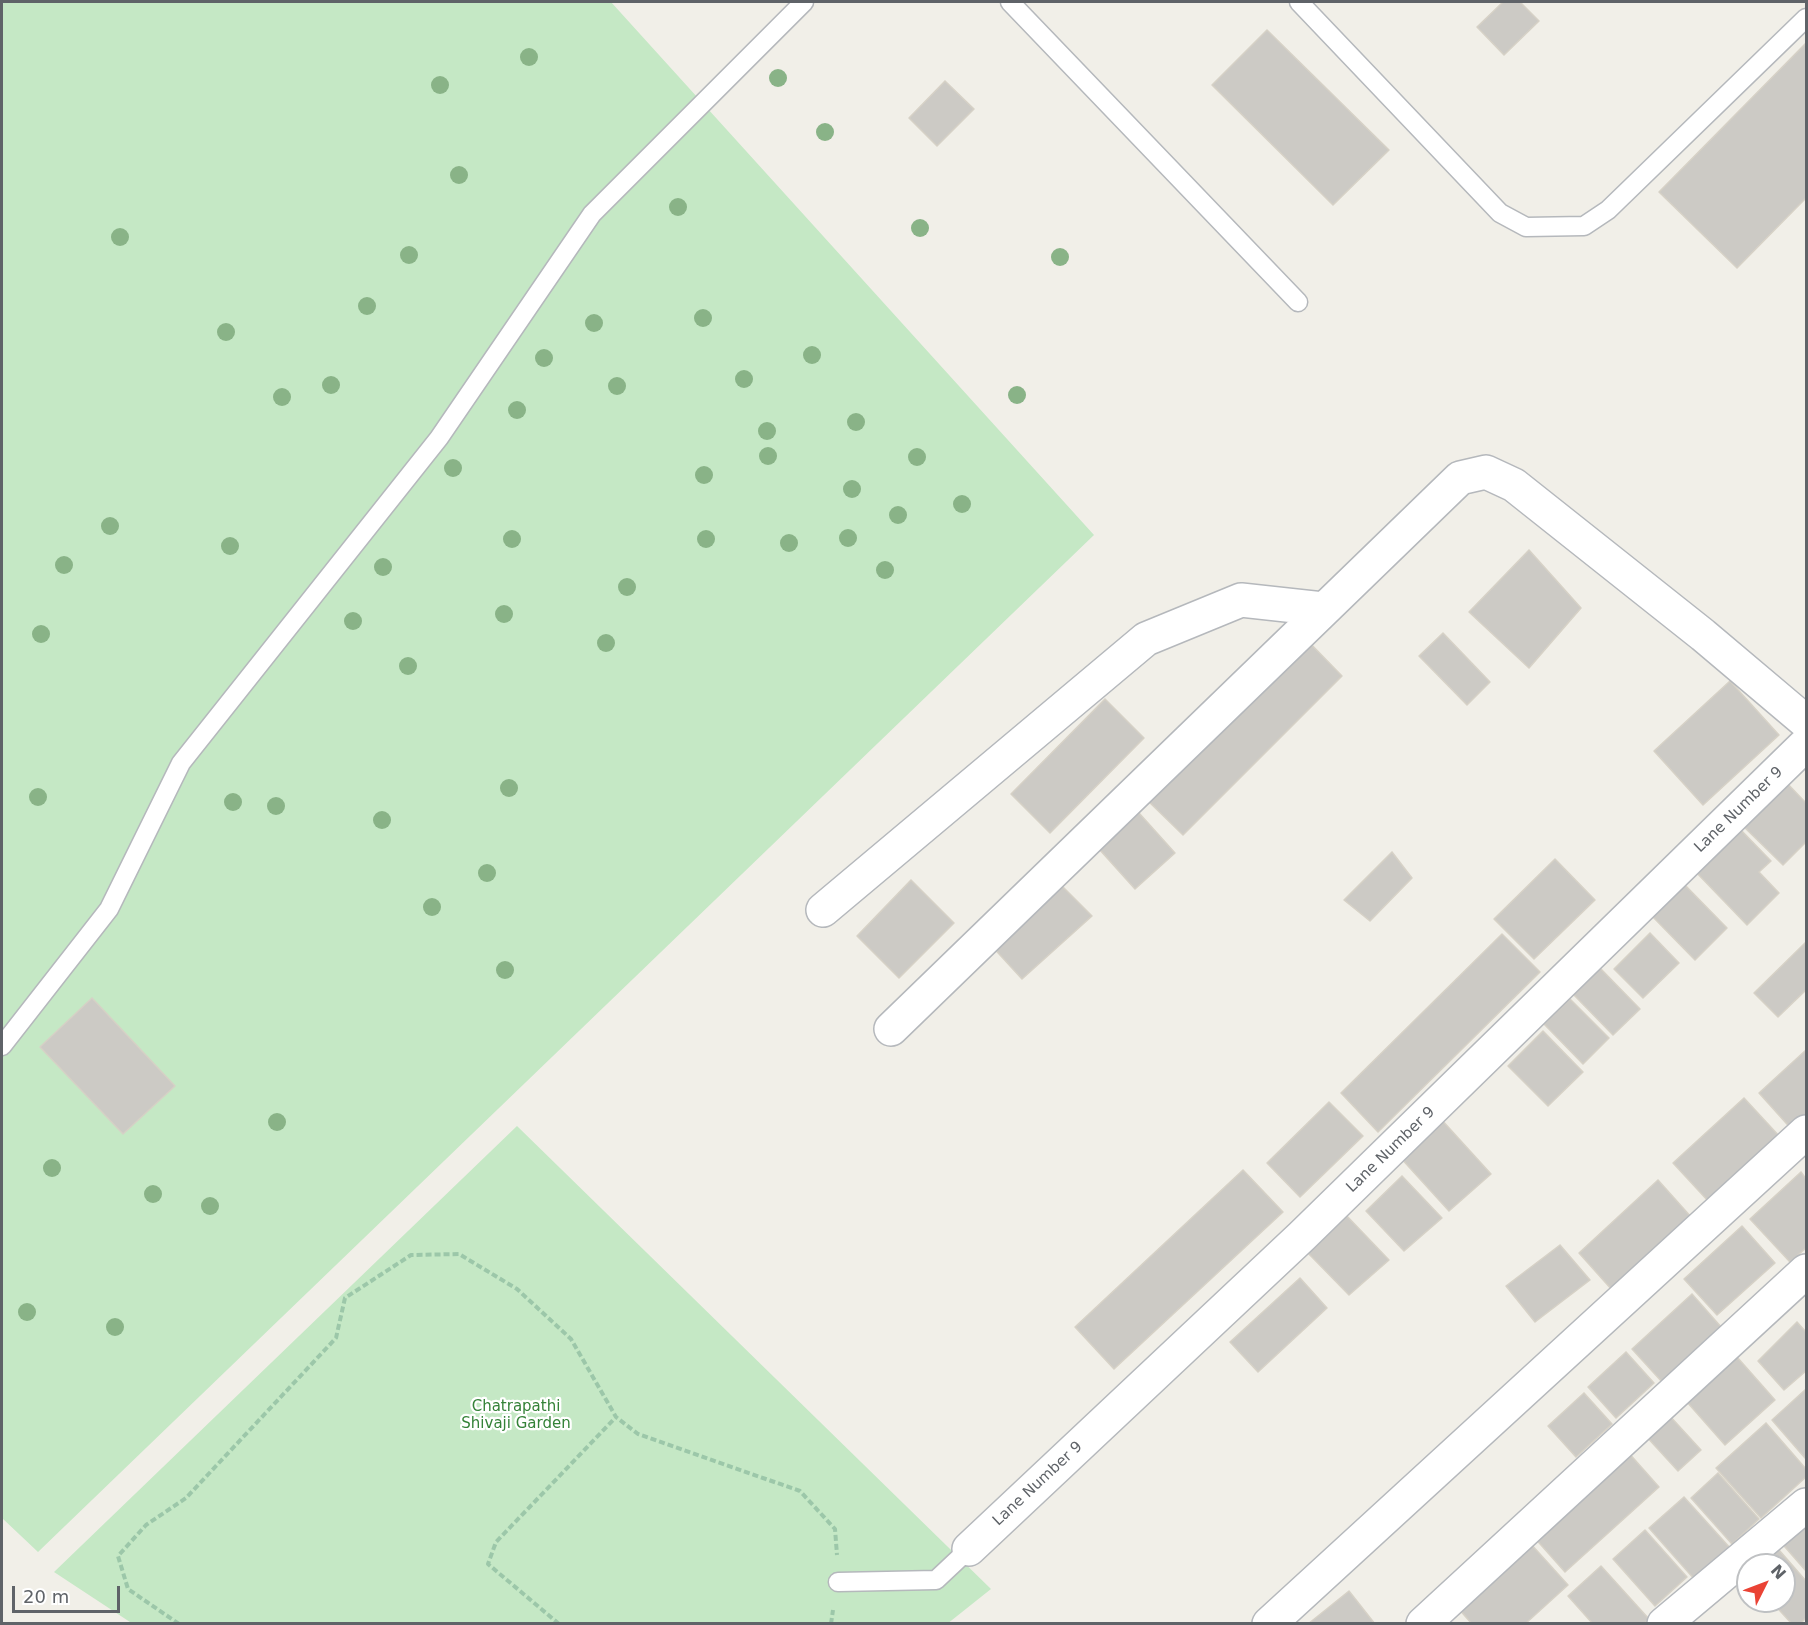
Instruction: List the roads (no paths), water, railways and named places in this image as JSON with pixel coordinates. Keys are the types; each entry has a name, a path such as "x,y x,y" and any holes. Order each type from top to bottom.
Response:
{"street":[{"path":"891,1029 1460,478 1486,472 1514,485 1703,635 1806,722"},
{"path":"823,910 1146,639 1241,600 1323,609"},
{"name":"Lane Number 9","path":"969,1549 1302,1236 1806,744"},
{"path":"1269,1623 1806,1132"},
{"path":"1423,1623 1806,1271"},
{"path":"1664,1623 1806,1505"}],"lane":[{"path":"2,1046 109,909 181,763 439,438 592,214 804,2"},
{"path":"1010,2 1298,302"},
{"path":"1299,2 1500,213 1526,227 1584,226 1608,210 1806,18"},
{"path":"838,1582 936,1580 969,1549"}],"park label":[{"name":"Chatrapathi Shivaji Garden","path":"516,1416"}]}
